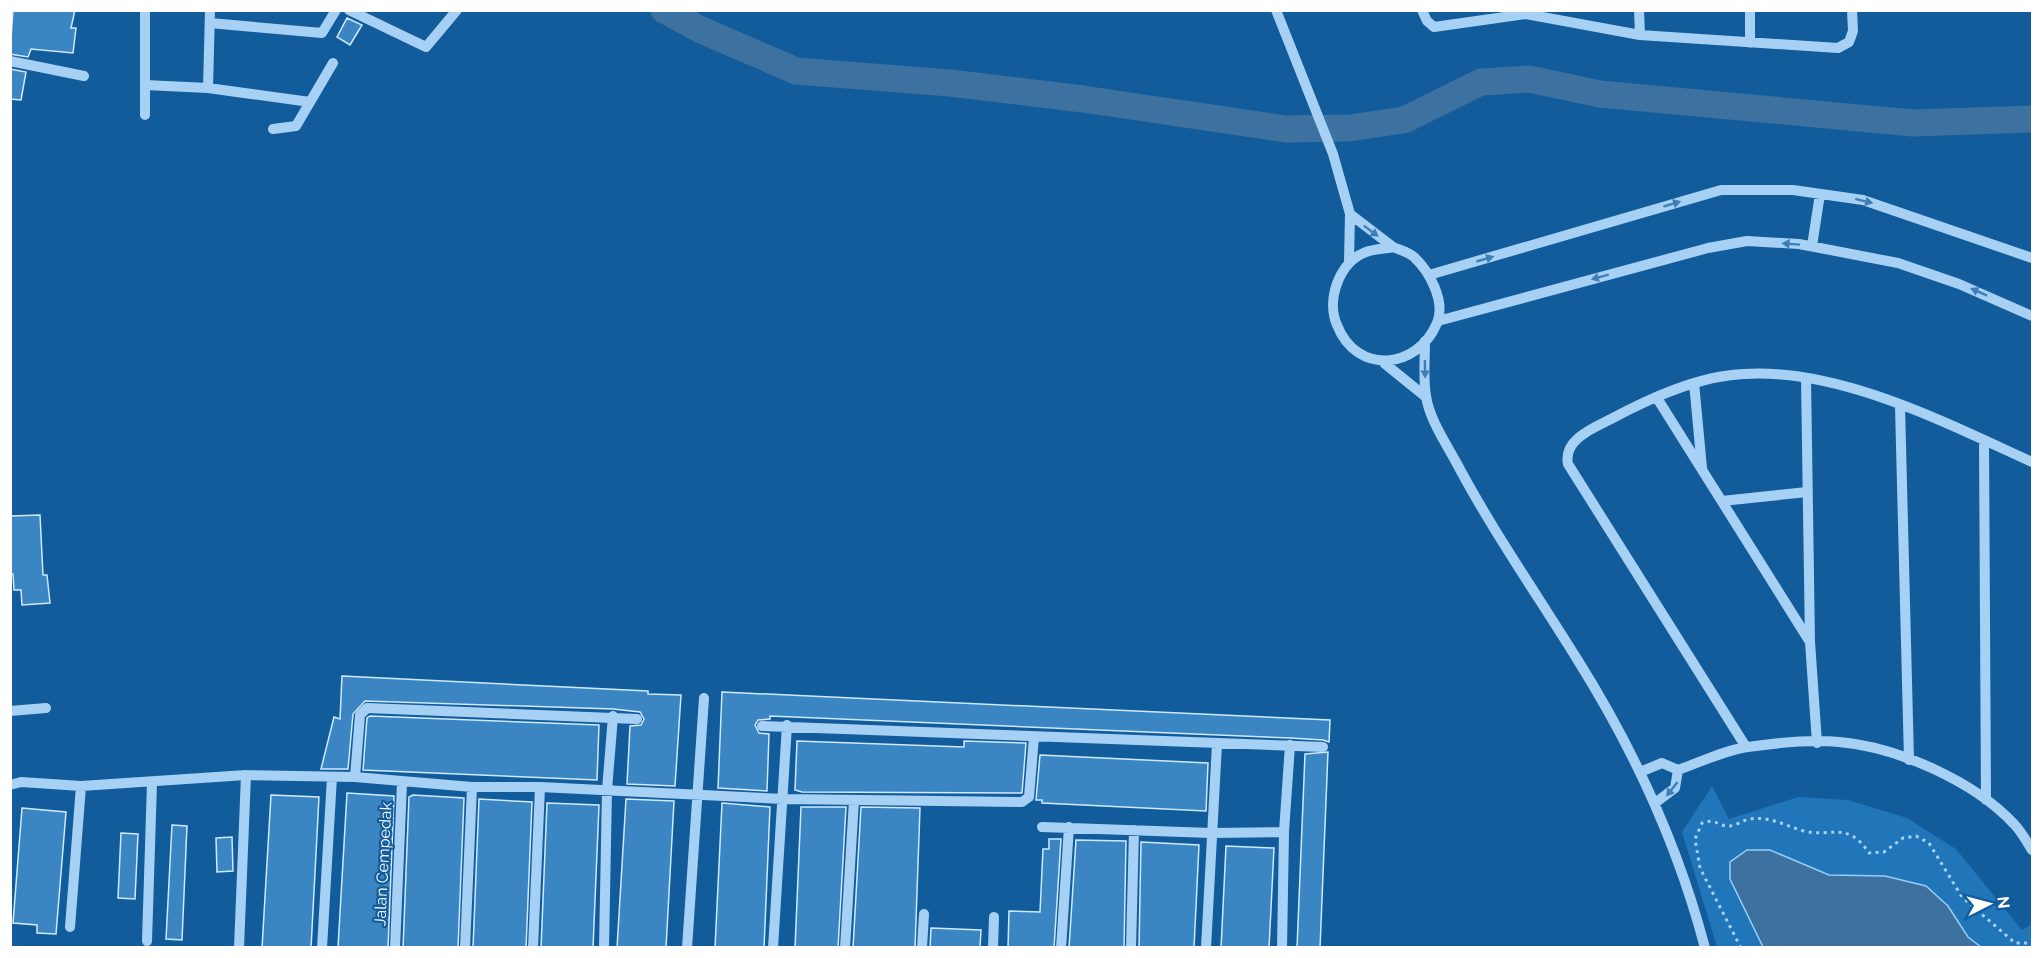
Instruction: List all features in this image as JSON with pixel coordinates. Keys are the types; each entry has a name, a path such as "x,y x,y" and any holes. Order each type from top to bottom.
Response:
{"street":[{"path":"145,10 145,115"},
{"path":"208,88 210,10"},
{"path":"210,23 322,33 336,10"},
{"path":"349,10 426,47 457,10"},
{"path":"1276,10 1333,154 1350,214 1350,262"},
{"path":"1422,10 1427,21 1434,27 1526,12 1640,35 1838,48 1849,42 1853,31 1852,10"},
{"path":"1639,10 1640,35"},
{"path":"1750,10 1750,43"},
{"path":"10,62 84,76"},
{"path":"273,129 296,126 333,63"},
{"path":"145,86 208,88 310,102"},
{"path":"1429,275 1721,190 1793,190 1863,200 2032,258"},
{"path":"1812,246 1820,194"},
{"path":"1350,214 1393,247 1412,255 1429,275 1437,293 1438,321 1425,341 1405,355 1384,363"},
{"path":"1438,321 1707,248 1747,241 1812,246 1898,263 1959,284 2032,316"},
{"path":"1393,247 1366,252 1350,262 1339,278 1332,303 1335,323 1343,340 1358,354 1384,363 1426,397"},
{"path":"1425,341 1426,397 1440,431 1476,501 1577,659 1656,803 1693,903 1705,948"},
{"path":"1746,747 1568,464 1566,454 1569,446 1594,428 1694,383 1743,374 1790,375 1854,389 1984,440 2032,462"},
{"path":"1806,378 1810,642 1817,743"},
{"path":"1694,383 1703,471"},
{"path":"1657,398 1810,642"},
{"path":"1900,406 1909,760"},
{"path":"1984,440 1986,800"},
{"path":"1722,501 1807,492"},
{"path":"687,948 704,698"},
{"path":"10,711 46,708"},
{"path":"355,777 360,716 367,708 613,716 637,719"},
{"path":"604,948 607,790 613,716"},
{"path":"773,948 787,725"},
{"path":"762,726 787,725 1034,737 1323,747"},
{"path":"10,785 21,782 81,786 152,783 246,775 355,777 402,783 472,787 540,787 783,799 1022,802 1029,797 1034,737"},
{"path":"1640,772 1662,763 1678,770 1746,747 1817,743 1859,745 1909,760 1941,773 1986,800 2015,824 2032,850"},
{"path":"1206,948 1217,744"},
{"path":"1282,948 1284,832 1290,745"},
{"path":"1656,803 1676,788 1678,770"},
{"path":"239,948 246,775"},
{"path":"322,948 332,777"},
{"path":"147,941 152,783"},
{"name":"Jalan Cempedak","path":"395,948 402,783"},
{"path":"70,927 81,786"},
{"path":"465,948 472,787"},
{"path":"533,948 540,787"},
{"path":"845,948 854,800"},
{"path":"1042,827 1211,833 1284,832"},
{"path":"1061,948 1069,827"},
{"path":"1131,948 1134,830"},
{"path":"922,948 924,914"},
{"path":"993,948 994,917"}],"path":[{"path":"1741,948 1700,868 1695,839 1702,823 1711,820 1729,826 1750,819 1778,820 1805,832 1829,830 1849,834 1863,843 1869,853 1884,852 1903,838 1916,836 1929,843 1962,897 2014,945 2032,943"}],"shaded area":[{"path":"1712,786 1729,819 1798,797 1848,800 1907,818 1956,849 2022,930 2032,924 2032,947 1717,947 1682,832"},
{"path":"1747,850 1770,850 1829,875 1885,876 1926,886 1948,906 1968,937 1981,947 1763,947 1730,879 1730,862"}],"building":[{"path":"13,10 75,10 71,28 76,28 73,53 31,49 28,57 10,54"},
{"path":"347,18 362,25 350,45 337,37"},
{"path":"10,69 26,72 21,100 10,99"},
{"path":"40,515 43,575 47,575 50,603 22,605 21,590 14,590 13,574 10,574 11,516"},
{"path":"342,676 648,691 648,694 681,695 675,786 627,784 630,726 641,725 644,719 640,712 613,709 365,701 353,714 348,769 321,769 334,717 340,719"},
{"path":"722,692 1330,720 1329,742 1290,738 770,716 770,719 758,720 755,725 759,733 769,734 767,791 718,788"},
{"path":"370,716 599,725 597,780 363,770 367,718"},
{"path":"797,741 964,747 964,741 1026,743 1022,793 802,792 795,790"},
{"path":"1328,752 1320,948 1297,948 1305,754"},
{"path":"1040,755 1208,763 1206,811 1042,803 1042,800 1036,800"},
{"path":"347,793 394,796 388,948 338,947"},
{"path":"271,795 319,797 311,948 262,948"},
{"path":"413,795 464,798 458,948 403,948 409,797"},
{"path":"479,799 532,802 526,948 473,948"},
{"path":"626,799 674,801 666,948 617,948"},
{"path":"547,803 599,805 593,948 541,948"},
{"path":"722,803 770,807 764,948 715,948"},
{"path":"801,807 846,807 838,948 795,948"},
{"path":"861,807 920,808 915,948 853,948"},
{"path":"22,808 66,812 56,934 37,933 37,925 13,923"},
{"path":"172,825 187,826 182,940 166,939"},
{"path":"121,833 138,834 135,899 118,898"},
{"path":"232,837 233,871 217,872 216,838"},
{"path":"1049,839 1061,839 1054,948 1008,948 1009,911 1040,912 1043,849 1049,849"},
{"path":"1076,840 1126,841 1124,948 1069,948"},
{"path":"1141,842 1199,845 1194,948 1139,948"},
{"path":"1226,846 1274,848 1269,948 1221,948"},
{"path":"931,928 981,930 980,948 930,948"}],"waterway":[{"path":"664,10 699,29 796,71 950,83 1083,99 1286,129 1349,128 1404,120 1481,82 1529,79 1600,94 1913,123 2032,119"}]}
